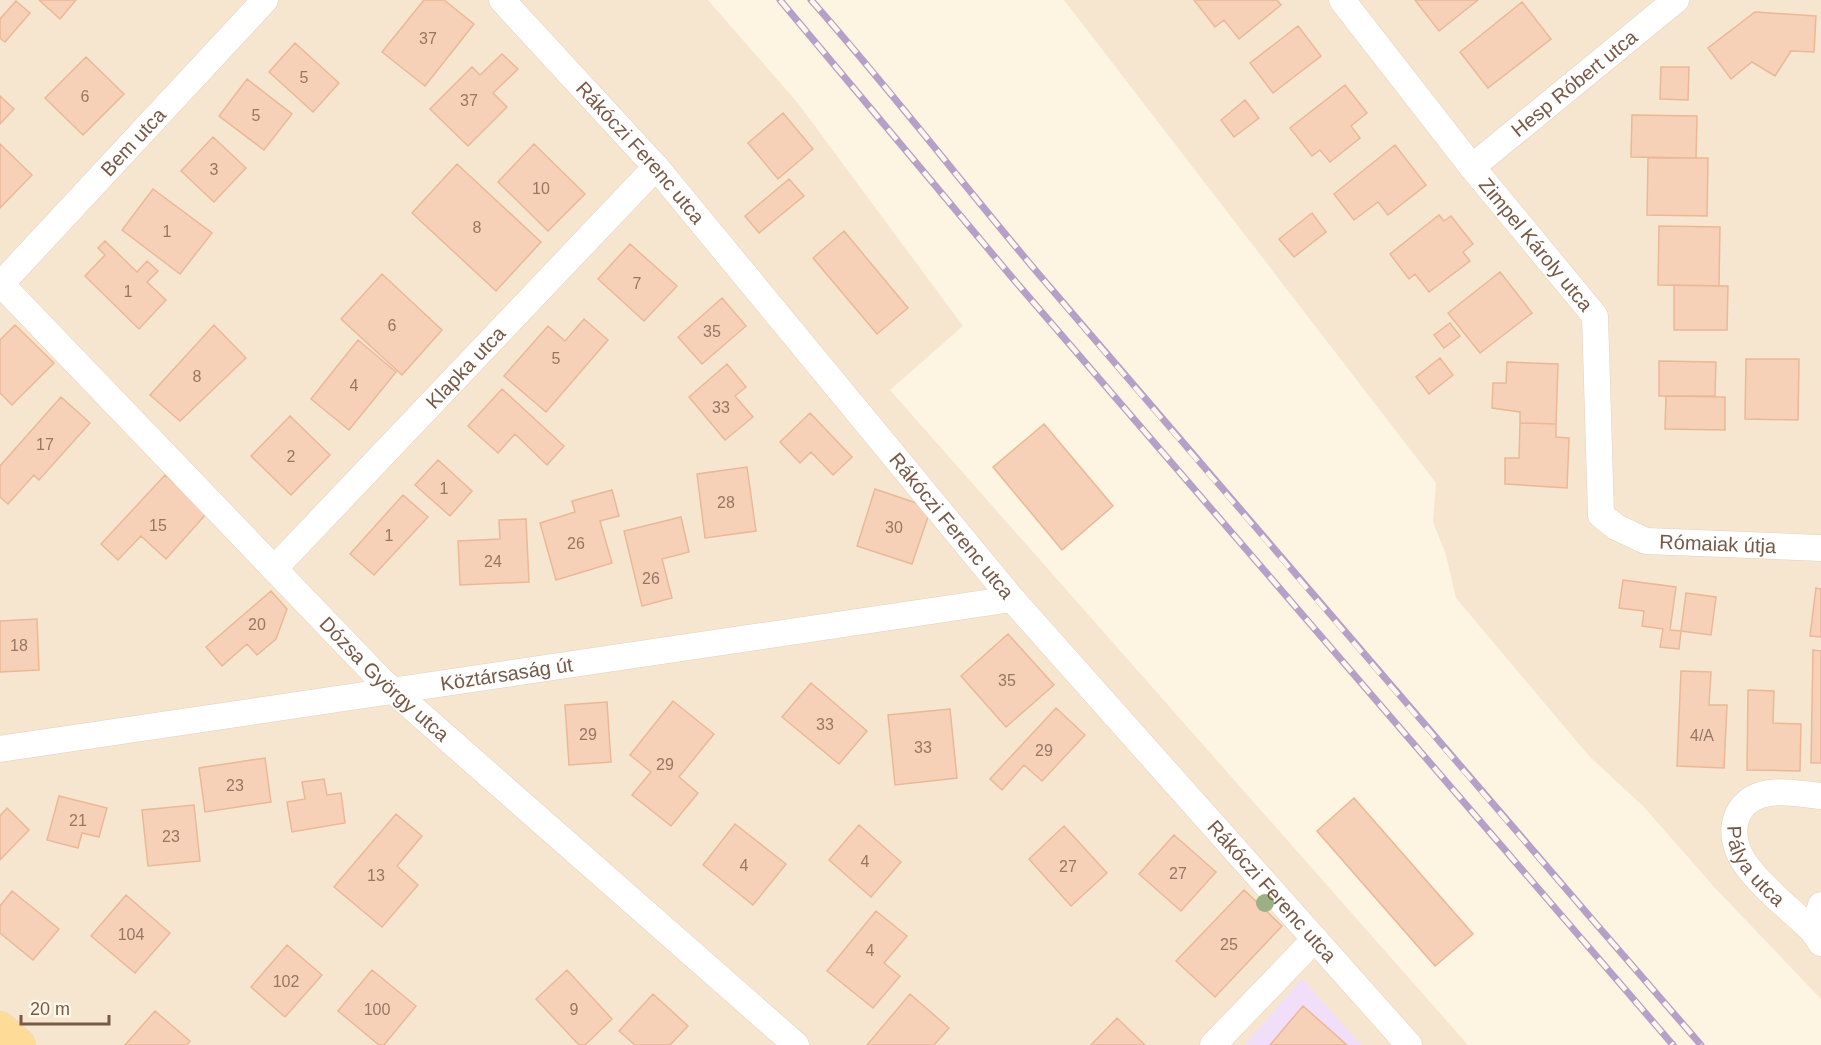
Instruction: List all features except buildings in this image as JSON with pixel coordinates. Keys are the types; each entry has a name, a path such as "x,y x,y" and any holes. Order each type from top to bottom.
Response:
{"main road":[{"path":"0,1028 20,1045"}],"street":[{"name":"Bem utca","path":"0,284 265,0"},
{"name":"Rákóczi Ferenc utca","path":"502,0 656,167 1012,599 1409,1045"},
{"name":"Zimpel Károly utca","path":"1342,0 1472,166 1595,316 1600,515 1616,527"},
{"name":"Hesp Róbert utca","path":"1472,166 1676,0"},
{"name":"Klapka utca","path":"274,568 656,167"},
{"name":"Dózsa György utca","path":"0,284 394,692 796,1045"},
{"name":"Rómaiak útja","path":"1616,527 1646,541 1821,548"},
{"name":"Köztársaság út","path":"0,749 1012,599"},
{"name":"Pálya utca","path":"1817,937 1746,866 1735,846 1732,829 1740,811 1755,796 1772,792 1821,796"},
{"path":"1817,937 1821,905"},
{"path":"1213,1045 1315,939"}],"shaded area":[{"path":"0,0 708,0 797,102 963,326 890,390 1468,1045 0,1045"},
{"path":"1064,0 1821,0 1821,999 1715,888 1643,806 1589,756 1456,598 1446,555 1433,522 1436,483"},
{"path":"1302,978 1361,1045 1245,1045"}],"railway":[{"path":"780,0 1015,281 1673,1045"},
{"path":"811,0 1119,368 1701,1045"}]}
